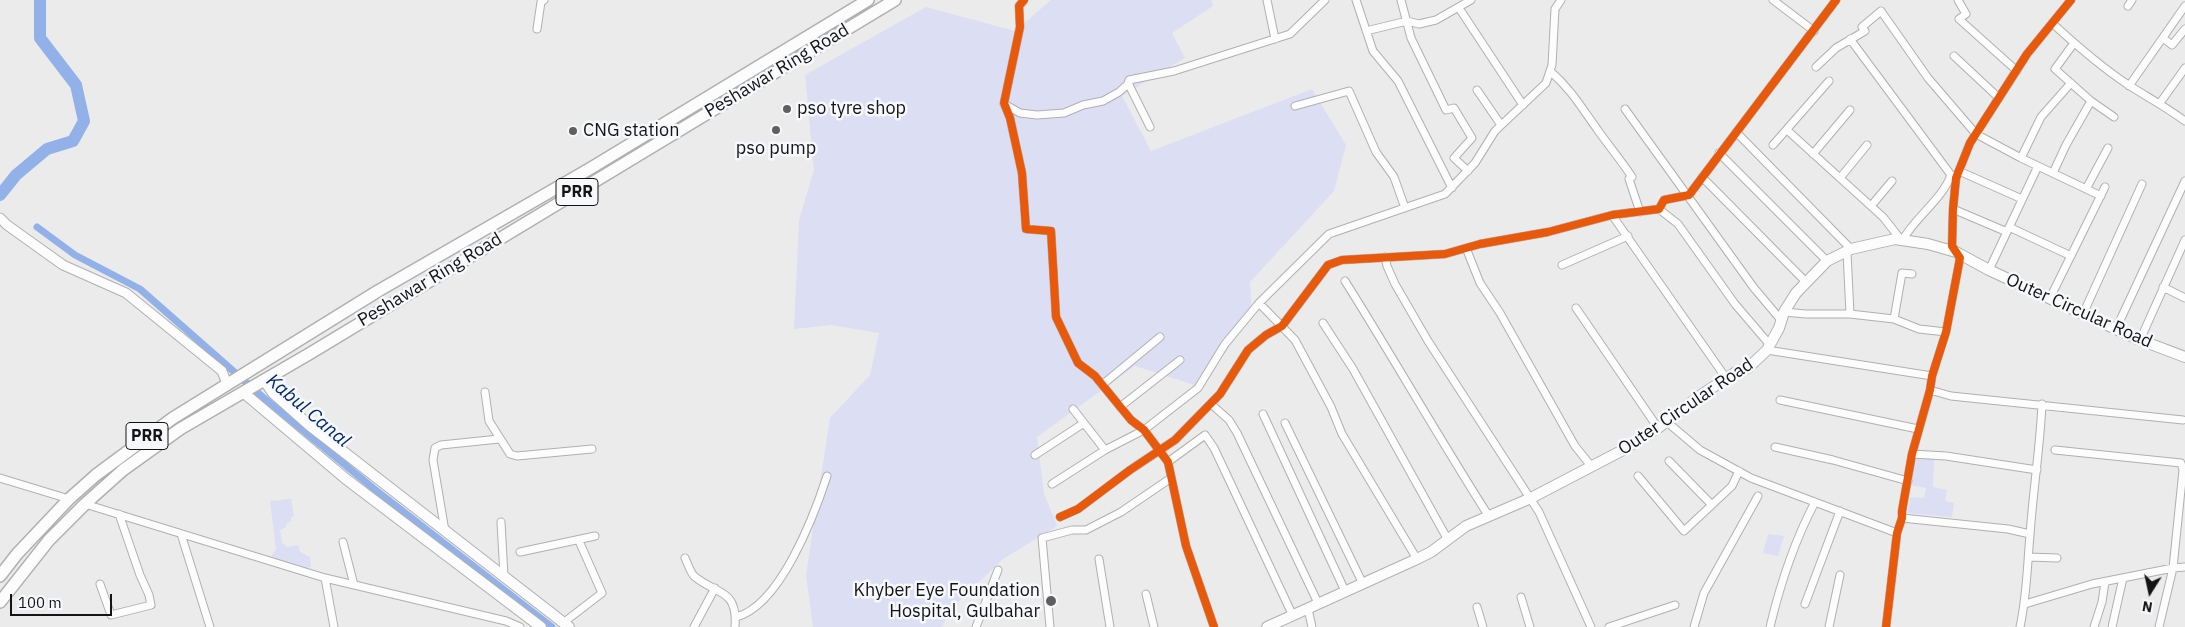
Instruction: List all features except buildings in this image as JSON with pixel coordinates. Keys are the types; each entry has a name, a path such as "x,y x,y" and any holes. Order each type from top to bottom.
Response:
{"highway":[{"name":"Peshawar Ring Road","path":"0,576 17,554 69,499 96,474 229,382 529,202 591,168 868,0"},
{"name":"Peshawar Ring Road","path":"0,602 49,540 85,504 145,453 180,429 262,382 895,0"},
{"path":"336,317 346,331"}],"main road":[{"name":"Outer Circular Road","path":"1267,627 1417,559 1448,540 1466,526 1531,498 1592,467 1662,425 1726,378 1748,368 1769,348 1783,316 1796,293 1827,261 1849,250 1895,239 1928,244 1956,252 1989,270 2083,314 2140,340 2185,357"},
{"path":"262,382 310,425 566,625"},
{"path":"244,392 346,479 541,627"}],"street":[{"path":"537,29 541,2 544,0"},
{"path":"1024,0 1019,6 1020,27 1004,103 1010,118 1022,173 1026,230 1050,231 1056,317 1078,363 1095,376 1131,420 1144,430 1168,462 1186,546 1214,627"},
{"path":"1267,0 1275,39"},
{"path":"1004,103 1020,113 1037,115 1064,113 1083,105 1102,101 1119,92 1132,78 1174,71 1290,34 1325,0"},
{"path":"1356,0 1373,51 1398,81 1452,188"},
{"path":"1400,0 1411,38 1446,110 1454,108 1472,138 1454,158 1468,171"},
{"path":"1366,31 1406,20 1419,24 1436,20 1471,0"},
{"path":"1052,484 1106,450 1144,430 1198,388 1225,344 1260,303 1329,234 1445,194 1452,188 1476,163 1495,131 1546,82 1552,65 1556,9 1560,0"},
{"path":"1773,0 1814,31"},
{"path":"1659,209 1664,200 1689,195 1836,0"},
{"path":"1958,0 1966,14 1959,19 2017,71"},
{"path":"1787,130 1883,217 1902,241 1909,228 1956,174 1976,134 1999,98 2052,23 2071,0"},
{"path":"2129,86 2185,6"},
{"path":"1459,8 1522,105"},
{"path":"1816,67 1836,48 1865,30 1862,27 1881,11 1928,78 1976,134 2021,158 2101,196"},
{"path":"2052,23 2074,43 2129,86 2160,103 2185,121"},
{"path":"2163,38 2172,45 2185,29"},
{"path":"1850,40 1956,174 2022,199"},
{"path":"2074,43 2055,69 2091,101 2114,117"},
{"path":"1954,56 1999,98"},
{"path":"2160,103 2185,68"},
{"path":"1550,71 1567,86 1586,115 1628,170 1632,177 1629,179 1640,212"},
{"path":"1773,145 1829,82"},
{"path":"1128,83 1150,127"},
{"path":"2021,158 2041,117 2071,83"},
{"path":"1477,90 1501,125"},
{"path":"1295,106 1318,98 1349,91 1376,152 1394,177 1405,208"},
{"path":"2054,173 2066,145 2091,101"},
{"path":"1625,109 1689,195 1754,288 1783,316 1850,314 1894,319 1920,329 1946,332"},
{"path":"1813,154 1850,110"},
{"path":"1736,132 1849,250 1850,314"},
{"path":"1840,178 1867,145"},
{"path":"2086,189 2108,148"},
{"path":"1719,153 1827,261"},
{"path":"1989,270 2038,166"},
{"path":"1886,627 1897,533 1902,518 1912,454 1930,390 1932,376 1946,332 1960,258 1952,246 1956,174"},
{"path":"1702,177 1806,282"},
{"path":"1871,206 1892,181"},
{"path":"2116,329 2185,181"},
{"path":"2083,314 2142,184"},
{"path":"2050,298 2105,187"},
{"path":"1060,517 1078,509 1130,470 1160,452 1175,440 1220,394 1248,350 1266,335 1282,326 1328,264 1342,260 1445,254 1612,216 1659,209 1678,224 1769,348 1932,376"},
{"path":"1953,209 2008,229 2071,256"},
{"path":"1612,216 1628,236 1726,378"},
{"path":"0,218 63,265 126,293 222,371 229,382"},
{"path":"1562,265 1628,236"},
{"path":"2140,340 2185,240"},
{"path":"1466,248 1480,283 1500,313 1575,446 1592,467"},
{"path":"1385,257 1391,275 1428,341 1489,438 1531,498 1592,627"},
{"path":"1894,319 1902,273 1912,274"},
{"path":"1345,281 1404,374 1446,450 1488,515"},
{"path":"2164,287 2185,298"},
{"path":"1260,303 1295,340 1331,406 1342,434 1417,559"},
{"path":"1576,308 1662,425 1700,450 1751,478 1897,533"},
{"path":"1323,323 1353,369 1448,540"},
{"path":"1102,385 1160,337"},
{"path":"1120,407 1180,360"},
{"path":"1930,390 1951,396 2183,420"},
{"path":"485,392 489,422 510,454 517,456 592,449"},
{"path":"1780,400 1918,429"},
{"path":"1211,404 1229,420 1236,433 1318,603"},
{"path":"2020,627 2025,604 2042,404"},
{"path":"1072,409 1106,450"},
{"path":"1263,414 1345,591"},
{"path":"1035,455 1084,423"},
{"path":"1285,423 1363,584"},
{"path":"1168,462 1205,435 1214,448 1232,484 1293,616"},
{"path":"445,532 433,460 435,448 441,445 498,438"},
{"path":"1775,447 1833,460 1908,481"},
{"path":"2055,450 2181,463 2184,470 2173,568 2158,627"},
{"path":"1912,454 2037,470"},
{"path":"1669,461 1711,504"},
{"path":"1638,476 1684,531 1732,486 1739,471"},
{"path":"736,618 745,615 762,601 789,565 812,515 826,476"},
{"path":"0,478 69,499"},
{"path":"1050,627 1042,538 1072,530 1086,530 1121,512 1170,478"},
{"path":"1694,627 1704,592 1758,496"},
{"path":"1770,627 1774,610 1805,521 1815,502"},
{"path":"85,504 324,578 506,621 520,627"},
{"path":"1805,604 1840,511"},
{"path":"100,584 112,615 151,605 119,514"},
{"path":"1902,518 2008,529 2030,534"},
{"path":"501,522 504,576"},
{"path":"181,534 210,627"},
{"path":"520,552 579,541 594,536"},
{"path":"566,625 602,593 579,541"},
{"path":"342,542 354,585"},
{"path":"2029,557 2057,558"},
{"path":"685,558 694,576 731,600 736,618 736,627"},
{"path":"1099,559 1110,627"},
{"path":"2025,604 2105,582 2173,568 2185,568"},
{"path":"976,627 998,570"},
{"path":"1829,627 1840,575"},
{"path":"324,578 334,627"},
{"path":"2112,627 2123,578"},
{"path":"2094,627 2102,602 2105,582"},
{"path":"694,627 715,588"},
{"path":"1146,594 1154,627"},
{"path":"1521,597 1530,627"},
{"path":"1609,627 1675,605"},
{"path":"1477,607 1484,627"},
{"path":"1308,609 1312,627"}],"shaded area":[{"path":"1051,0 1211,0 1213,6 1172,33 1185,58 1122,96 1151,151 1312,89 1346,145 1334,191 1250,282 1252,315 1201,387 1135,366 1037,437 1044,494 1057,526 1003,559 959,601 941,627 813,627 806,575 830,418 870,375 879,333 831,325 794,329 799,220 814,170 805,75 926,7 1015,31"},
{"path":"1914,456 1934,459 1933,487 1947,490 1945,501 1954,503 1952,517 1908,513 1910,497 1924,498 1926,488 1910,485"},
{"path":"291,499 294,516 291,517 291,521 286,524 286,527 280,530 282,543 287,547 298,545 300,552 310,557 311,566 308,568 271,557 276,549 270,501"},
{"path":"1768,534 1784,536 1778,556 1763,553"}],"waterway":[{"path":"0,195 16,175 47,149 73,141 84,121 76,85 40,38 40,0"},
{"name":"Kabul Canal","path":"37,227 75,255 140,289 265,399 373,488 552,627"}],"cycle path":[{"path":"1024,0 1019,6 1020,27 1004,103 1010,118 1022,173 1026,229 1051,231 1056,317 1078,363 1095,376 1131,420 1144,430 1168,462 1186,546 1214,627"},
{"path":"1060,517 1078,509 1130,470 1175,440 1220,394 1248,350 1266,335 1282,326 1328,265 1342,260 1445,254 1480,244 1548,232 1612,215 1659,209 1664,200 1689,195 1836,0"},
{"path":"1886,627 1897,533 1902,518 1912,454 1930,390 1932,376 1946,332 1960,258 1952,246 1956,178 1970,143 2027,54 2071,0"}],"place":[{"name":"pso tyre shop","path":"787,109"},
{"name":"pso pump","path":"776,130"},
{"name":"CNG station","path":"573,131"},
{"name":"Khyber Eye Foundation Hospital, Gulbahar","path":"1051,601"}]}
